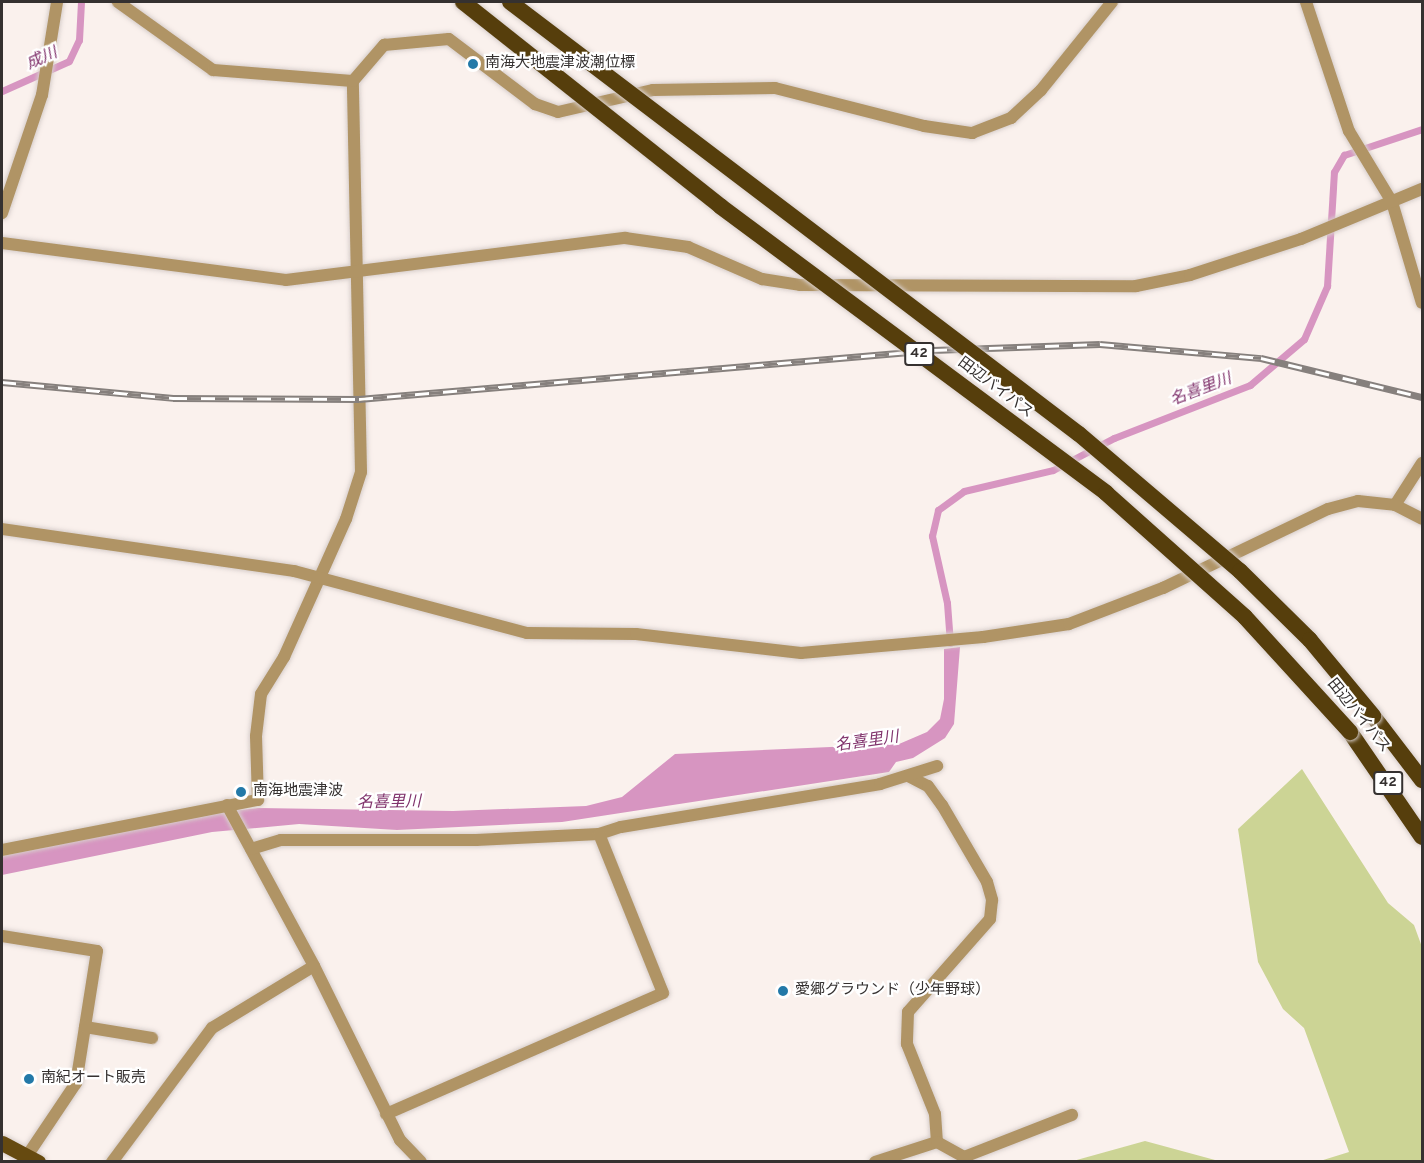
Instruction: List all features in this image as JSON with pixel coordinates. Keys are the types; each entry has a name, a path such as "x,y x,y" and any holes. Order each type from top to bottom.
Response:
{"highway":[{"name":"田辺バイパス","path":"463,2 720,206 1106,493 1245,617 1350,732 1422,837"},
{"name":"田辺バイパス","path":"510,2 1079,434 1240,571 1310,640 1422,780"}],"main road":[{"path":"2,1143 32,1159"}],"street":[{"path":"2,213 42,95 57,2"},
{"path":"118,2 213,70 353,81"},
{"path":"2,850 229,808 258,800 256,735 261,694 284,657 320,577 346,519 361,471 353,81 384,45 449,39 535,104 558,112 653,90 775,88 924,126 972,133 1011,118 1041,90 1112,2"},
{"path":"1306,2 1349,131 1392,202 1422,303"},
{"path":"2,243 286,280 625,238 688,247 762,279 800,285 1136,286 1190,275 1301,238 1422,189"},
{"path":"1395,505 1422,463"},
{"path":"2,529 320,577 527,633 636,634 801,653 974,638 1069,624 1163,588 1328,508 1358,501 1395,505 1422,519"},
{"path":"249,845 281,840 477,840 599,834 621,827 910,777 937,766"},
{"path":"910,777 928,786 942,805 987,882 992,900 990,920 908,1012 908,1044 935,1114 937,1142"},
{"path":"229,808 314,966 400,1140 421,1161"},
{"path":"386,1114 663,993 599,834"},
{"path":"2,936 98,951 76,1083 32,1159"},
{"path":"112,1161 212,1028 314,966"},
{"path":"85,1027 152,1038"},
{"path":"875,1161 937,1142 964,1157 1072,1115"}],"green space":[{"path":"1302,769 1388,903 1414,925 1422,947 1422,1161 1320,1161 1349,1152 1304,1028 1283,1009 1258,962 1238,829"},
{"path":"1145,1141 1215,1160 1220,1161 1073,1161"}],"shaded area":[{"path":"960,647 954,724 945,738 913,758 896,762 889,772 562,822 397,830 299,824 212,832 2,875 2,856 221,812 258,808 453,811 586,806 622,797 675,754 899,744 927,732 940,719 944,699 944,649"}],"waterway":[{"name":"成川","path":"2,91 69,61 79,40 81,2"},
{"name":"名喜里川","path":"950,643 947,603 932,536 938,510 964,491 1053,470 1114,438 1250,385 1304,339 1327,286 1334,172 1344,155 1422,129"}],"railway":[{"path":"2,382 173,398 359,399 933,350 1100,344 1261,358 1422,397"}],"place":[{"name":"南海大地震津波潮位標","path":"473,64"},
{"name":"南海地震津波","path":"241,792"},
{"name":"愛郷グラウンド（少年野球）","path":"783,991"},
{"name":"南紀オート販売","path":"29,1079"}]}
